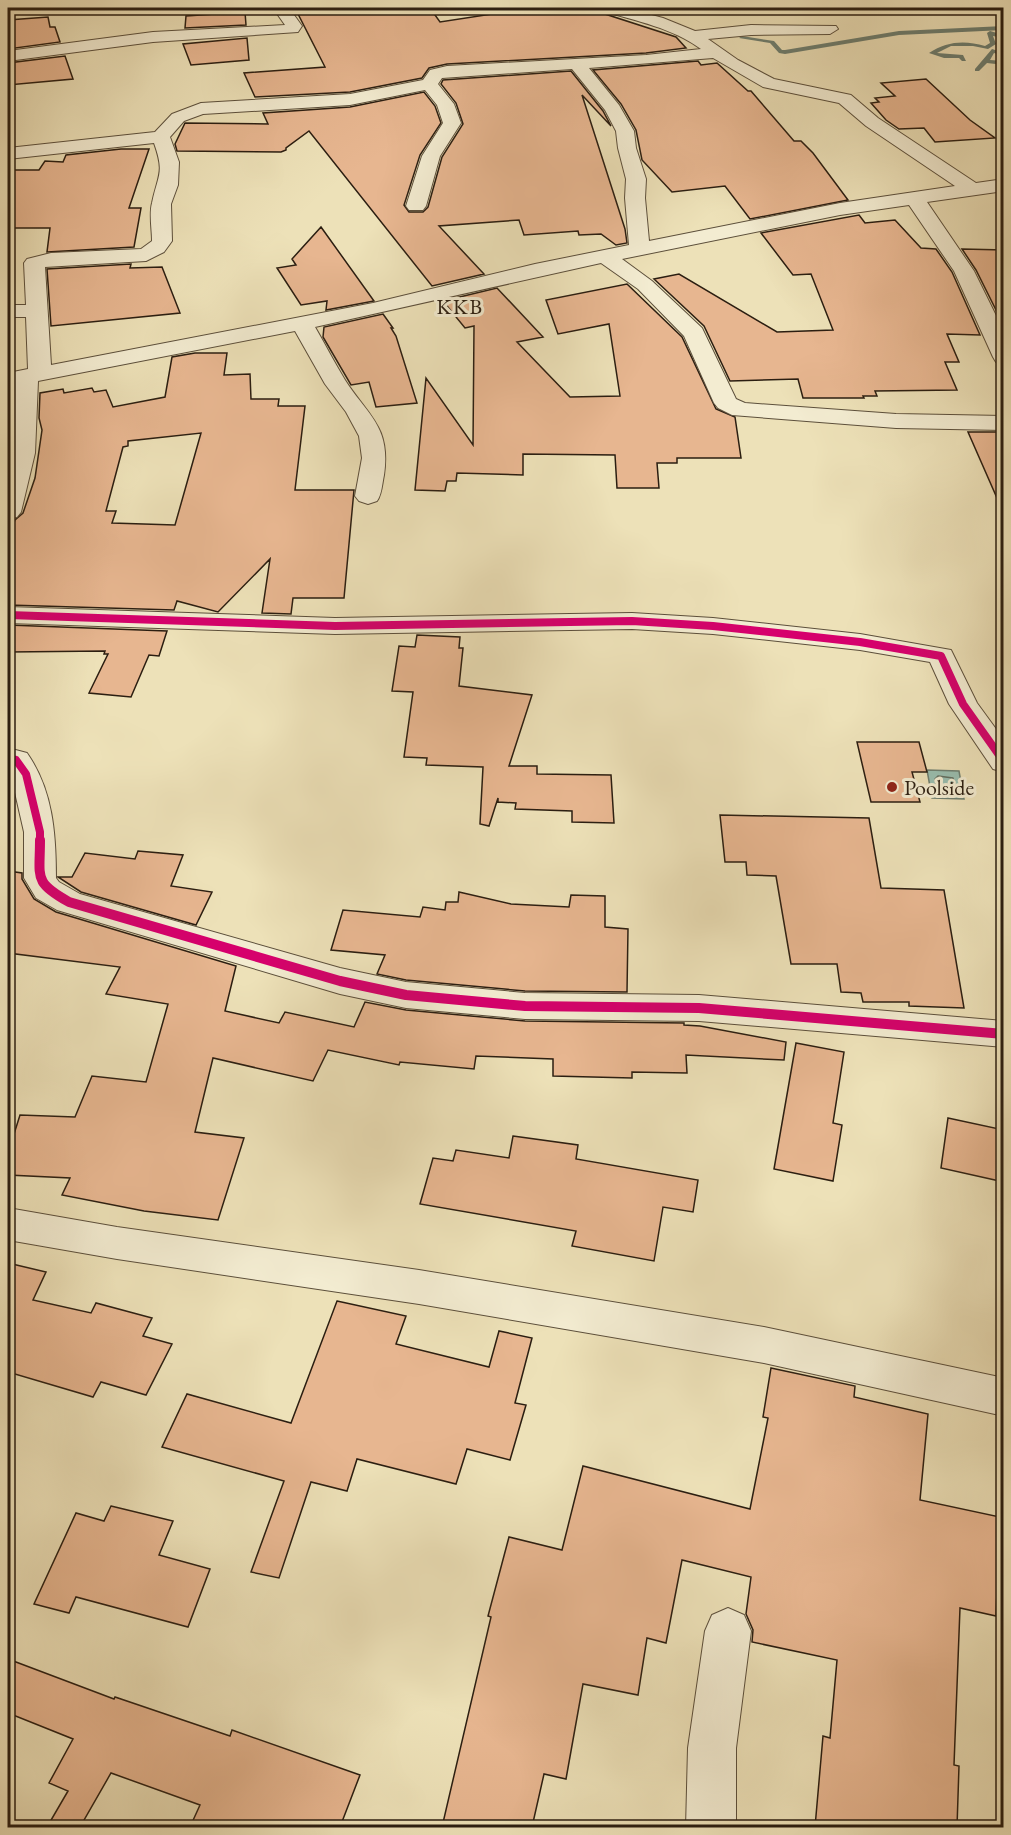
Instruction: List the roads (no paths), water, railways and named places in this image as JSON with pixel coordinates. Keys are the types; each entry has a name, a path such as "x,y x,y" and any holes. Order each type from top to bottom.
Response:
{"street":[{"path":"8,56 153,37 292,29 294,26 281,8"},
{"path":"609,8 657,21 693,36 732,64 769,82 845,99 872,122 972,189"},
{"path":"693,36 752,30 830,28"},
{"path":"8,153 161,137 178,117 193,110 223,106 368,98 429,84 436,74 447,71 578,65 715,53"},
{"path":"578,65 613,109 625,131 627,148 636,179 634,198 640,250"},
{"path":"416,206 431,156 452,123 445,104 429,84"},
{"path":"8,512 23,453 25,377 36,311 34,264 36,261 146,255 157,248 162,241 161,204 168,184 170,162 161,137"},
{"path":"25,377 301,321 372,309 535,270 840,209 1004,185"},
{"path":"914,198 964,271 1004,357"},
{"path":"605,256 645,285 694,333 726,403 740,410 897,422 1004,423"},
{"path":"8,311 36,311"},
{"path":"301,321 336,384 357,410 371,436 374,458 368,496"},
{"path":"8,615 335,626 632,621 713,626 860,642 941,656 963,704 1004,762"},
{"path":"8,758 16,760 26,774 40,832 40,878 47,890 69,902 340,981 406,995 525,1006 699,1008 1004,1034"},
{"path":"8,1224 117,1243 419,1287 764,1345 1004,1397"},
{"path":"711,1827 712,1748 728,1631"}],"water":[{"path":"927,770 959,771 964,799 932,798"}],"waterway":[{"path":"742,8 755,13 815,8"},
{"path":"742,38 772,42 781,52 785,52 899,33 1004,28"},
{"path":"964,60 961,56 932,53 950,44 973,44 986,48 993,44 990,33 1004,37"},
{"path":"986,61 992,51 1004,55"},
{"path":"977,70 986,61"},
{"path":"986,61 1004,63"}],"place":[{"name":"Poolside","path":"892,787"}],"district":[{"name":"KKB","path":"460,306"}]}
